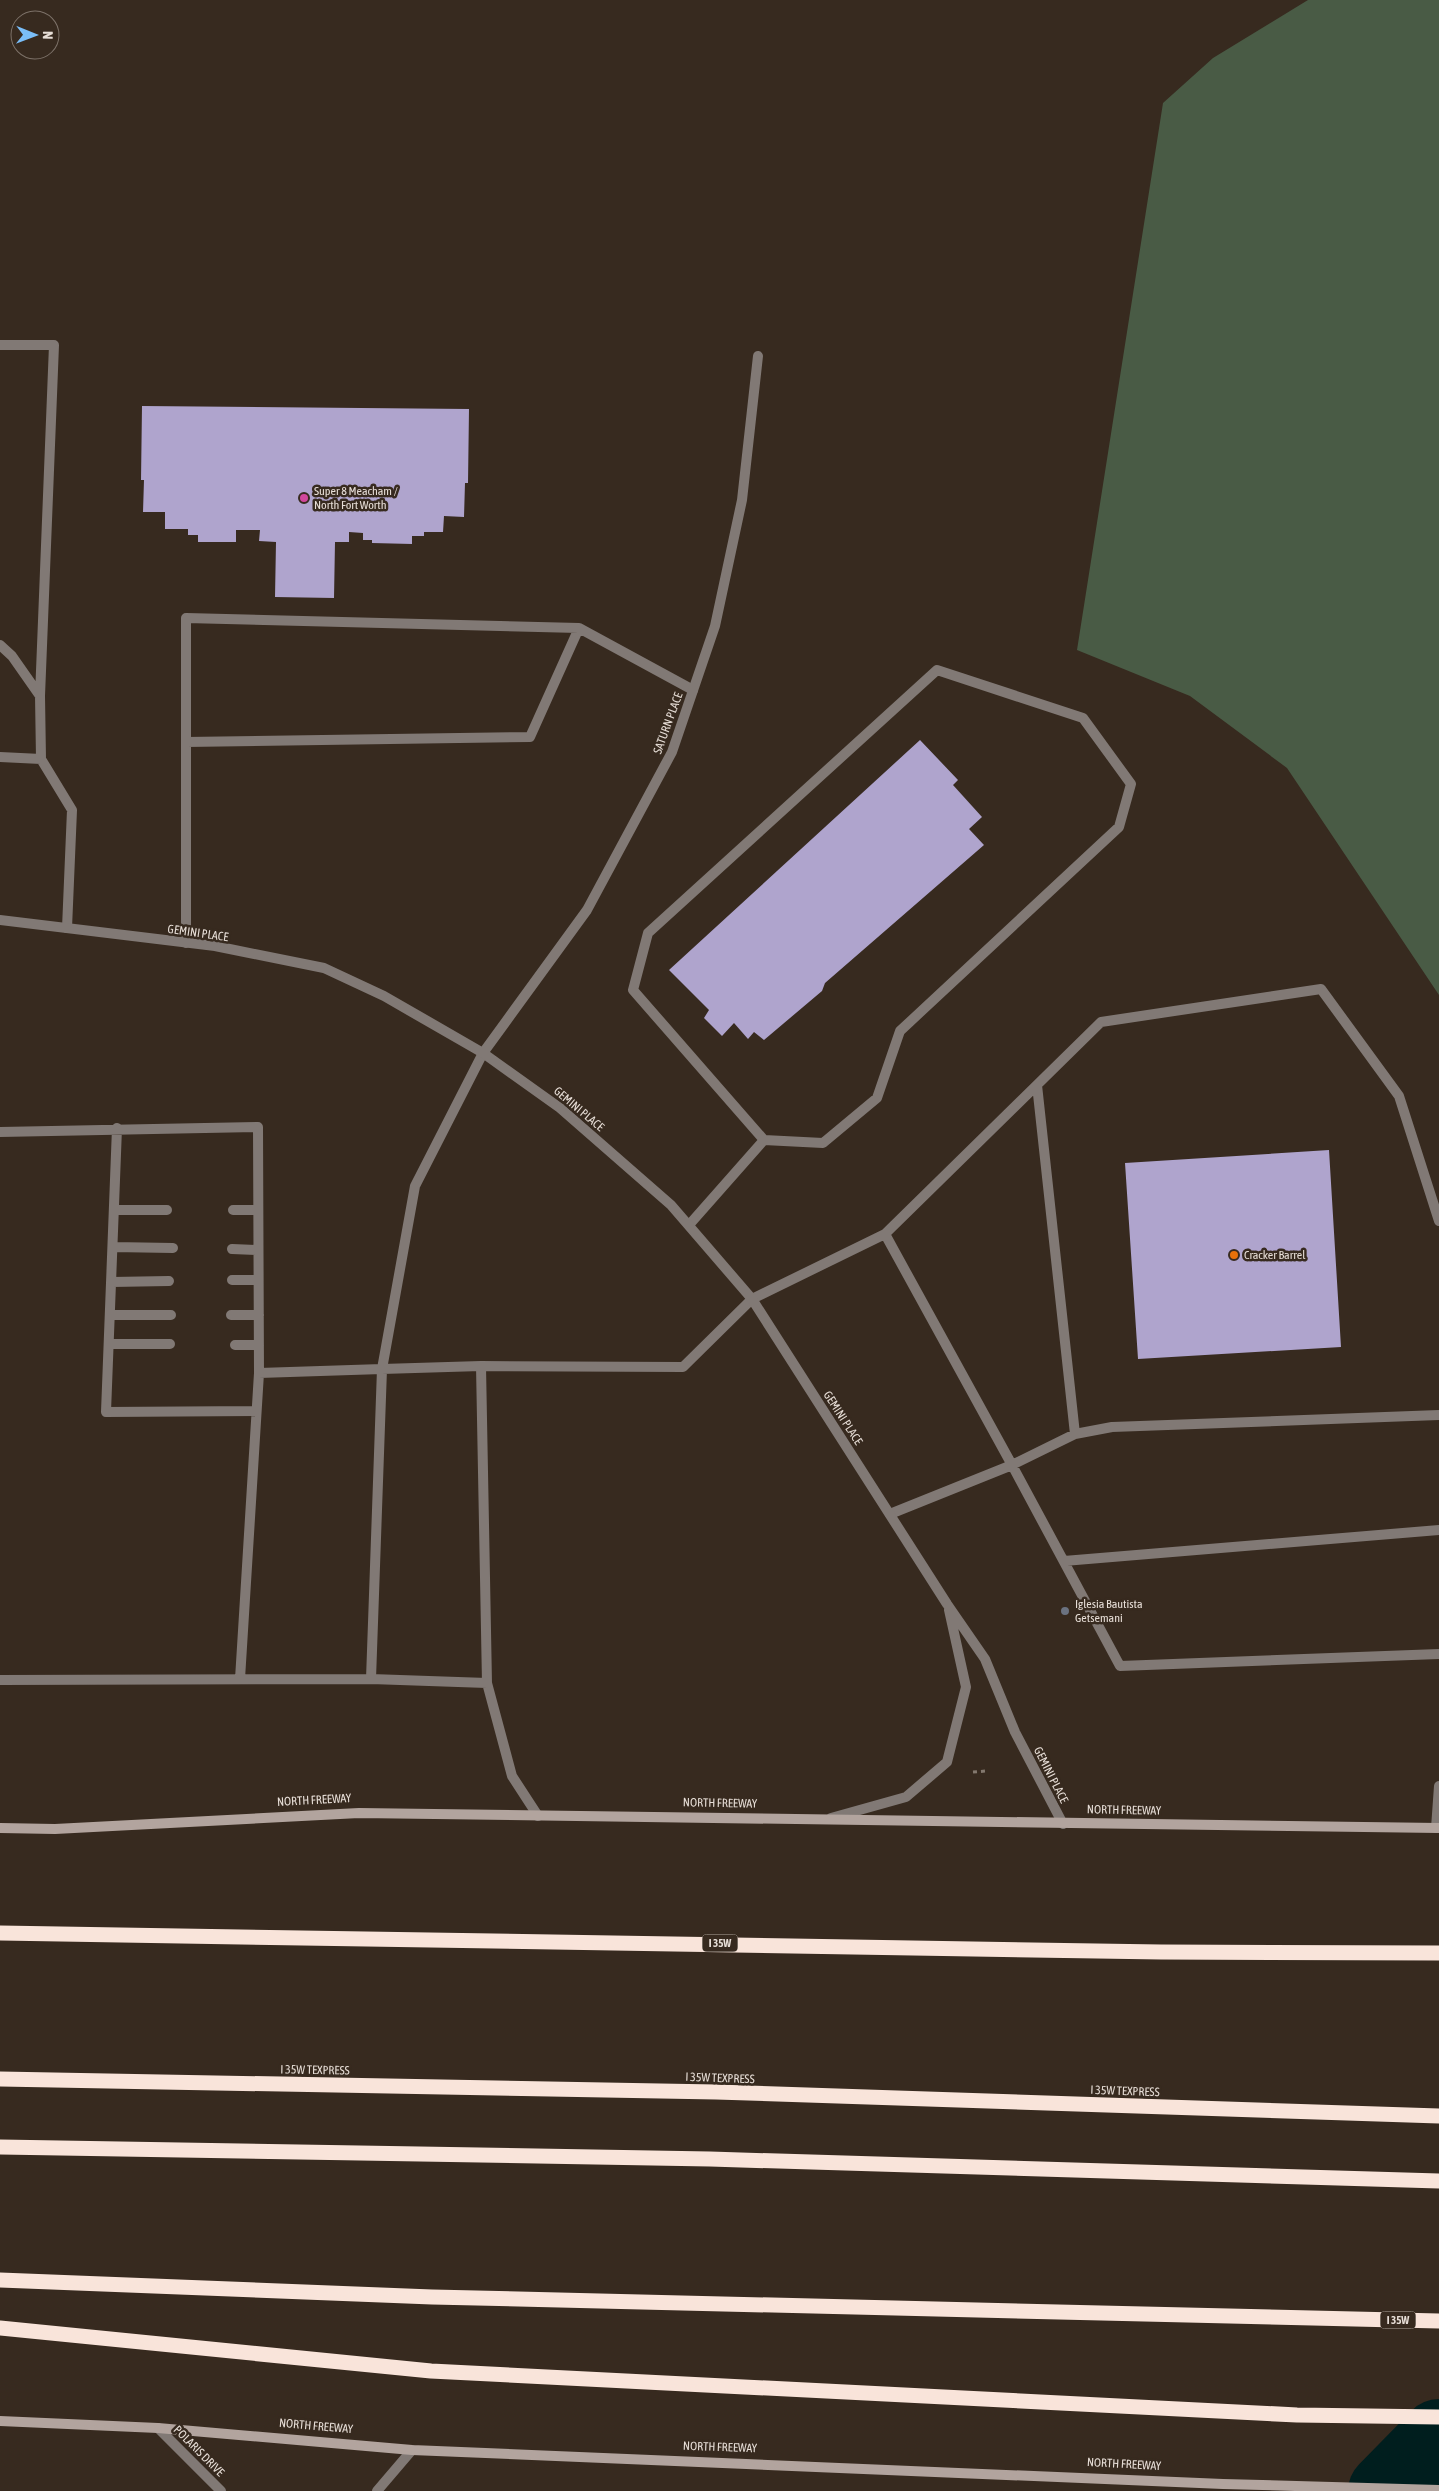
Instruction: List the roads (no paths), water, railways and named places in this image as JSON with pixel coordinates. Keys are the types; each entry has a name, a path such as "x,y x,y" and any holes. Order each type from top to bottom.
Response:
{"highway":[{"name":"I 35W","path":"0,1933 1161,1952 1439,1953"},
{"name":"I 35W TEXPRESS","path":"0,2079 716,2092 1439,2116"},
{"path":"0,2147 710,2159 1439,2181"},
{"name":"I 35W","path":"0,2280 432,2297 1439,2321"},
{"path":"0,2328 431,2371 1297,2415 1439,2417"}],"main road":[{"name":"NORTH FREEWAY","path":"0,1828 55,1829 359,1812 1063,1824 1437,1828"},
{"name":"NORTH FREEWAY","path":"0,2421 158,2428 412,2450 1223,2484 1439,2490"}],"street":[{"path":"0,345 54,345 40,696 41,759 72,810 68,928"},
{"name":"SATURN PLACE","path":"371,1679 382,1369 415,1186 483,1053 587,910 672,752 715,626 742,500 758,356"},
{"path":"186,943 186,618 579,628 693,690"},
{"path":"186,742 530,737 579,628"},
{"path":"0,645 12,656 40,696"},
{"path":"937,670 1084,718 1131,784 1120,826 900,1031 877,1098 823,1143 764,1140 632,990 648,933 937,670"},
{"path":"0,757 41,759"},
{"name":"GEMINI PLACE","path":"0,920 215,946 324,968 384,996 483,1053 560,1108 671,1205 752,1299 947,1604 985,1659 1015,1732 1063,1824"},
{"path":"259,1373 481,1366 684,1368 752,1299 885,1234 1101,1022 1322,989 1399,1096 1439,1221"},
{"path":"1037,1085 1075,1434"},
{"path":"0,1132 117,1128 258,1127 259,1373 240,1679"},
{"path":"117,1128 106,1412 256,1411"},
{"path":"689,1225 764,1140"},
{"path":"114,1210 167,1210"},
{"path":"233,1210 258,1210"},
{"path":"885,1234 1120,1666 1439,1654"},
{"path":"113,1247 173,1248"},
{"path":"232,1249 258,1250"},
{"path":"232,1280 258,1280"},
{"path":"112,1282 169,1282"},
{"path":"111,1315 171,1315"},
{"path":"231,1315 258,1315"},
{"path":"110,1344 170,1344"},
{"path":"235,1345 259,1345"},
{"path":"481,1366 487,1683 512,1776 538,1816"},
{"path":"890,1514 1012,1465 1075,1434 1112,1427 1439,1414"},
{"path":"1064,1561 1439,1530"},
{"name":"GEMINI PLACE","path":"822,1820 906,1797 947,1762 966,1687 947,1604"},
{"path":"0,1680 371,1679 487,1683"},
{"path":"1437,1828 1439,1786"},
{"name":"POLARIS DRIVE","path":"158,2428 222,2491"},
{"path":"377,2491 412,2450"}],"waterway":[{"path":"1386,2491 1439,2437"}],"place":[{"name":"Super 8 Meacham / North Fort Worth","path":"304,498"},
{"name":"Cracker Barrel","path":"1234,1255"},
{"name":"Iglesia Bautista Getsemani","path":"1065,1611"}]}
